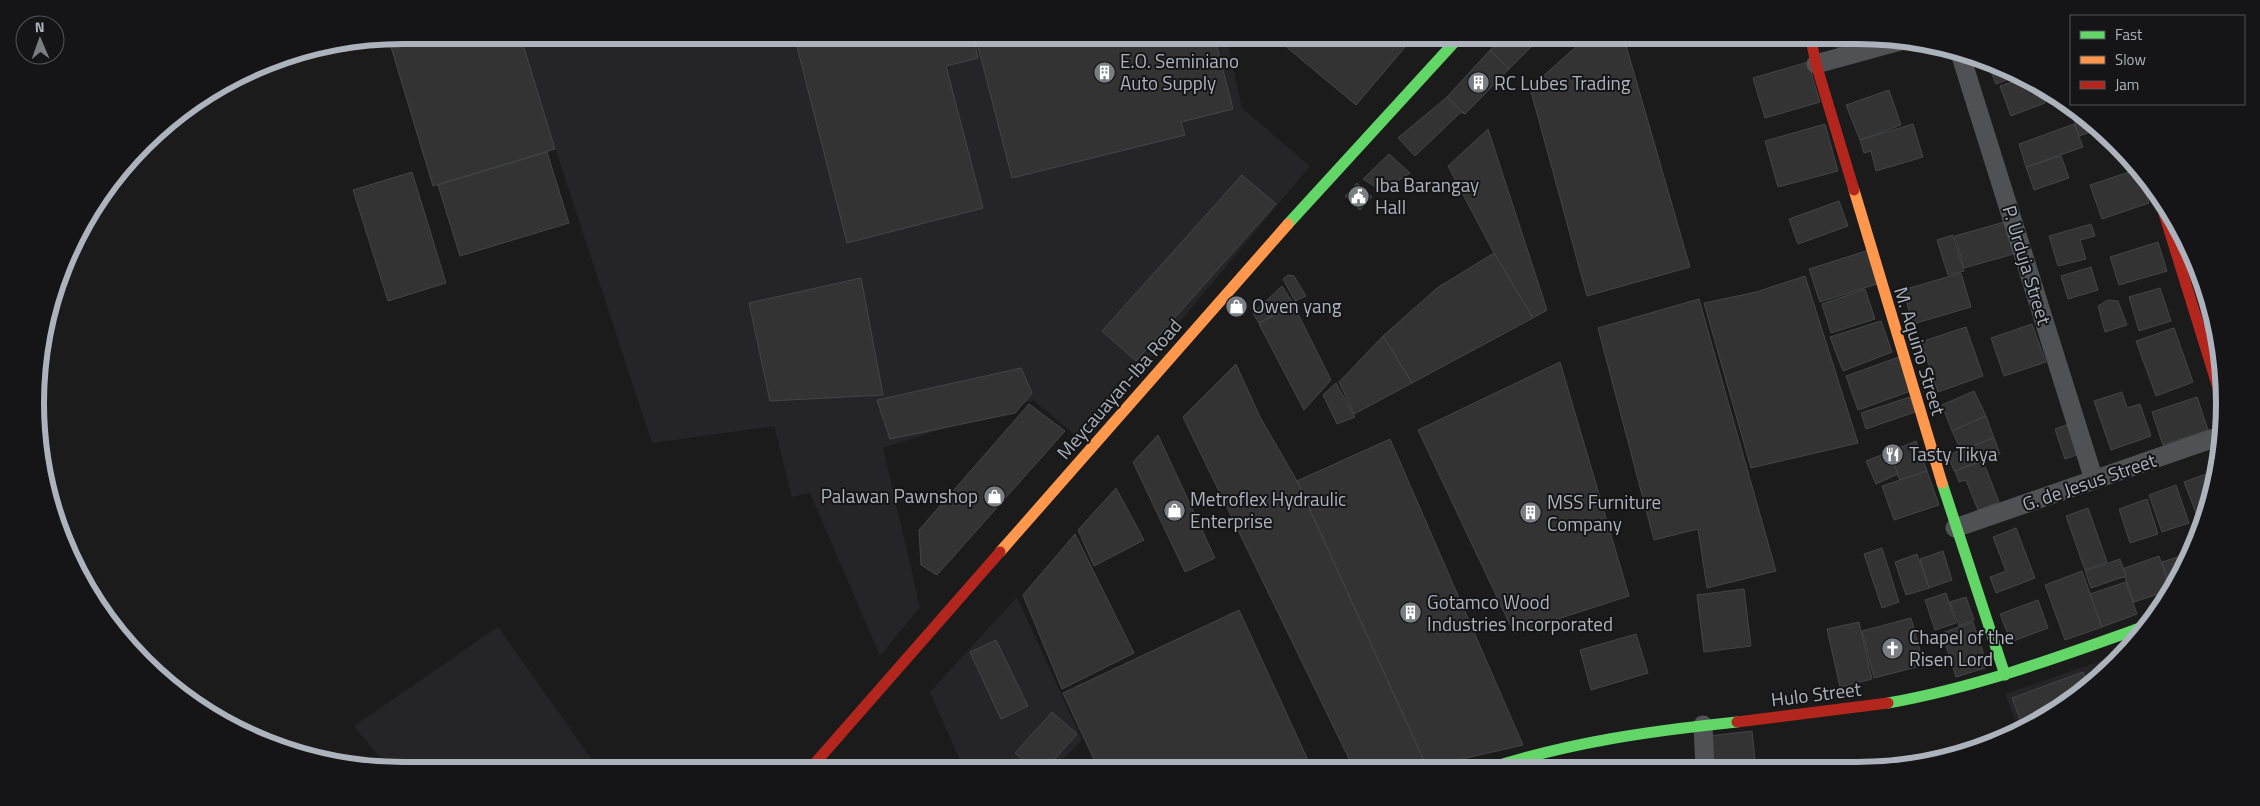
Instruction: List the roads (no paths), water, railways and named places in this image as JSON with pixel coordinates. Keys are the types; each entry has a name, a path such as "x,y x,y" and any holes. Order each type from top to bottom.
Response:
{"street":[{"name":"Meycauayan-Iba Road","path":"816,762 1251,265 1453,44"},
{"name":"M. Aquino Street","path":"1812,44 1816,64 1955,528 2005,675"},
{"path":"1816,64 1884,45"},
{"name":"P. Urduja Street","path":"1962,60 2094,480"},
{"path":"2166,220 2215,377"},
{"name":"G. de Jesus Street","path":"1955,528 2214,439"},
{"name":"Hulo Street","path":"1508,762 1533,754 1606,738 1703,725 1844,710 1917,698 2005,675 2136,630"},
{"path":"1703,725 1705,762"}],"place":[{"name":"E.O. Seminiano Auto Supply","path":"1104,72"},
{"name":"RC Lubes Trading","path":"1478,83"},
{"name":"Iba Barangay Hall","path":"1359,196"},
{"name":"Owen yang","path":"1236,306"},
{"name":"Tasty Tikya","path":"1893,454"},
{"name":"Palawan Pawnshop","path":"994,496"},
{"name":"Metroflex Hydraulic Enterprise","path":"1174,510"},
{"name":"MSS Furniture Company","path":"1531,513"},
{"name":"Gotamco Wood Industries Incorporated","path":"1411,613"},
{"name":"Chapel of the Risen Lord","path":"1893,648"}]}
